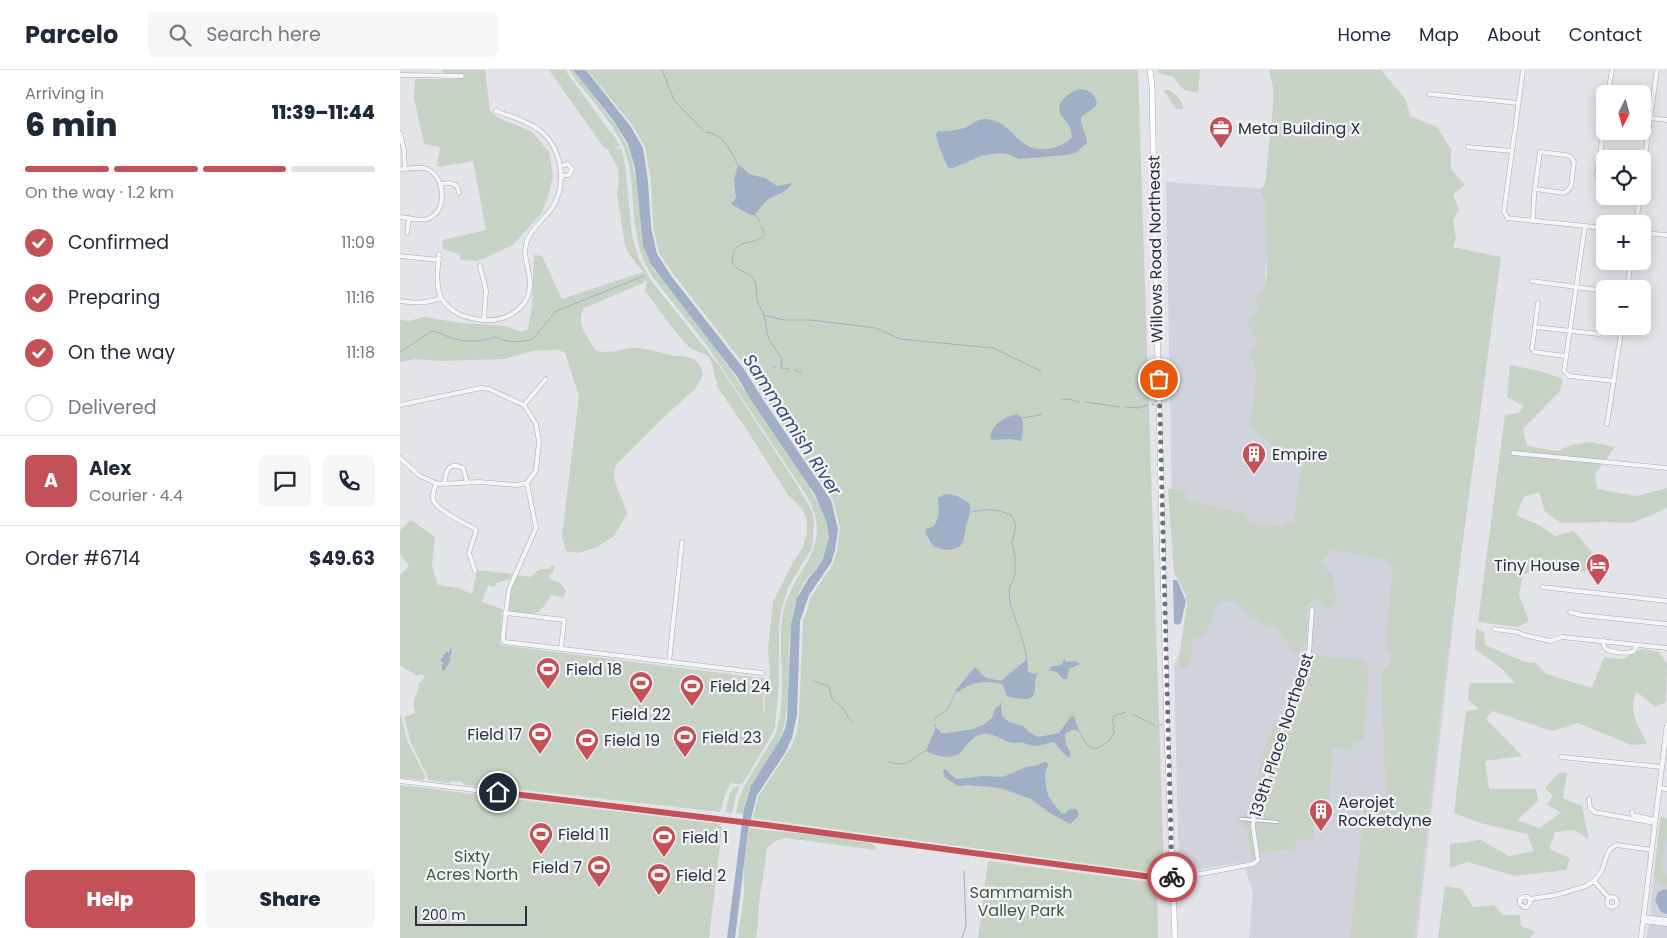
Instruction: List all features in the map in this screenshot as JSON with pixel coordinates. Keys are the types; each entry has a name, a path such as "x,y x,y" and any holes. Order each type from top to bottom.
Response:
{"main road":[{"name":"Willows Road Northeast","path":"1150,70 1152,86 1154,242 1175,938"}],"street":[{"path":"1523,70 1504,211 1505,216 1508,218 1596,227"},
{"path":"1610,85 1612,70"},
{"path":"1658,70 1651,118 1667,120"},
{"path":"400,75 462,76"},
{"path":"1429,94 1518,103"},
{"path":"439,254 438,287 441,298 446,305 460,315 484,320 500,320 516,312 524,302 530,286 525,253 526,242 558,198 561,166 550,142 539,130 524,121 496,111"},
{"path":"400,133 404,150 405,169"},
{"path":"1468,147 1512,151"},
{"path":"1533,221 1535,189 1540,152 1571,157 1574,162 1571,186 1568,190 1563,192 1535,189"},
{"path":"561,166 568,164 572,169 569,175 561,176"},
{"path":"400,169 422,168 432,172 440,184 441,199 438,213 426,219 400,217"},
{"path":"440,184 455,184 459,188 459,193"},
{"path":"407,233 409,218"},
{"path":"1584,226 1565,356 1565,374 1614,381"},
{"path":"1651,233 1667,235"},
{"path":"400,256 439,260"},
{"path":"480,266 486,291 484,320"},
{"path":"1532,281 1596,290"},
{"path":"400,301 420,304 430,303 441,298"},
{"path":"1538,303 1533,351 1565,356"},
{"path":"1536,327 1596,334"},
{"path":"1607,424 1621,335"},
{"path":"524,405 546,379"},
{"path":"400,405 481,388 490,389 524,405 536,424 539,442 536,470 527,483 516,485 467,482 436,483 420,476 400,458"},
{"path":"1513,453 1667,468"},
{"path":"445,484 446,470 456,466 463,468 467,482"},
{"path":"436,483 432,498 434,503 456,519 475,528 476,531 469,552 475,571"},
{"path":"527,483 536,528 509,589 503,640 508,643 762,673"},
{"path":"669,662 682,542"},
{"path":"1542,587 1667,601"},
{"name":"139th Place Northeast","path":"1172,879 1253,864 1258,860 1252,820 1309,653 1312,610"},
{"path":"1570,612 1581,615 1667,624"},
{"path":"505,613 564,620 561,649"},
{"path":"1494,629 1517,632 1550,641 1562,637 1667,648"},
{"path":"1602,640 1604,648 1607,650 1628,654 1634,651 1637,645"},
{"path":"1641,938 1667,726"},
{"path":"1562,757 1662,767"},
{"path":"400,781 728,820 1172,879"},
{"path":"1659,788 1667,789"},
{"path":"1588,799 1590,808 1594,812 1655,821"},
{"path":"1632,812 1633,815 1655,821"},
{"path":"1240,819 1277,822"},
{"path":"1530,899 1556,895 1586,886 1594,881 1602,870 1608,851 1612,847 1617,845 1652,850"},
{"path":"1594,881 1609,898"},
{"path":"1643,919 1667,920"},
{"path":"1643,919 1667,924"}],"shaded area":[{"path":"1166,182 1270,189 1258,421 1467,501 1417,938 1249,938 1253,893 1246,870 1241,863 1179,872 1174,665 1211,588 1172,510"},
{"path":"1660,819 1667,819 1667,938 1646,938 1652,915 1650,907"}],"green space":[{"path":"442,70 485,70 490,111 499,118 532,132 549,152 553,176 542,213 513,245 478,261 460,260 460,254 442,249 443,240 486,230 473,161 437,167 440,147 424,144 414,98 415,79 459,79 461,75 444,74"},
{"path":"549,70 565,70 620,145 614,149 621,148 625,164 632,235 639,259 650,279 720,367 812,511 814,521 812,548 788,588 781,611 779,624 779,682 775,728 743,783 731,783 736,772 725,795 720,812 489,786 488,788 464,785 462,782 450,781 449,783 428,780 411,743 404,717 415,713 414,700 419,683 425,676 420,674 417,676 400,665 400,575 409,566 400,554 400,530 411,520 435,537 432,566 438,585 458,588 472,594 477,570 512,574 510,579 496,583 495,587 488,585 482,602 502,609 500,645 767,679 763,697 764,715 764,698 770,673 768,649 773,602 793,562 802,549 807,533 807,522 803,510 788,495 716,385 718,383 711,361 705,354 689,347 672,327 645,291 647,279 643,283 584,308 581,324 595,350 609,352 638,348 690,358 699,364 703,375 696,388 616,465 614,477 627,514 614,536 597,547 579,553 566,551 562,536 579,396 565,353 559,350 532,351 504,359 441,361 415,359 400,362 400,320 409,321 424,317 461,323 506,326 521,332 528,329 532,307 534,255 542,256 562,299 643,272 629,254 625,245 617,194 618,168 608,150 611,149 605,149"},
{"path":"569,70 573,70 615,124 629,149 636,180 643,245 656,273 651,274 638,244 631,180 624,148 607,119"},
{"path":"587,70 1138,70 1164,874 753,818 758,797 791,747 797,732 803,622 811,597 833,564 840,528 833,500 743,363 659,253 653,226 651,181 645,147 633,126"},
{"path":"1158,70 1200,70 1198,93 1184,90 1173,77 1159,73"},
{"path":"1269,70 1381,70 1406,100 1410,116 1437,127 1451,149 1451,169 1465,185 1453,194 1459,210 1453,220 1456,238 1453,247 1501,257 1445,674 1414,938 1350,938 1365,800 1386,795 1381,675 1392,658 1385,645 1393,571 1385,559 1332,550 1322,562 1332,575 1337,603 1327,608 1316,599 1307,604 1307,642 1295,656 1279,630 1249,616 1235,601 1218,602 1206,634 1192,638 1191,663 1184,668 1178,665 1187,603 1186,595 1174,573 1168,489 1184,489 1187,501 1245,514 1251,522 1280,527 1294,520 1302,463 1292,449 1273,445 1249,426 1255,393 1256,370 1250,355 1257,342 1247,321 1259,308 1255,300 1265,284 1267,273 1265,201 1260,191 1266,177 1273,107 1273,88"},
{"path":"1163,90 1168,90 1176,95 1182,103 1183,109 1176,109"},
{"path":"658,274 724,360 796,467 823,512 829,532 821,562 803,585 793,614 789,646 787,710 784,726 775,748 749,790 743,814 736,813 741,795 774,736 780,715 782,688 781,633 786,602 809,559 815,545 817,530 814,513 805,493 708,347 652,276"},
{"path":"1510,365 1540,371 1563,379 1560,391 1523,429 1527,446 1558,451 1571,445 1590,442 1615,447 1595,474 1597,489 1637,496 1667,488 1667,508 1633,523 1562,523 1545,512 1539,492 1524,497 1516,515 1539,525 1555,536 1574,531 1599,560 1593,572 1551,570 1523,574 1519,595 1529,621 1518,627 1478,622 1505,415 1519,413 1524,406 1507,397"},
{"path":"553,565 554,570 549,576 550,579 560,583 566,591 563,597 551,595 542,608 534,614 508,612 511,588 517,575 530,577 540,569 549,569"},
{"path":"1476,628 1484,632 1485,645 1525,662 1536,663 1546,674 1592,688 1604,657 1623,659 1642,649 1659,652 1667,664 1666,702 1655,707 1636,691 1634,699 1635,718 1647,744 1631,745 1578,723 1552,731 1492,711 1486,719 1522,756 1485,761 1489,789 1536,789 1538,801 1517,820 1539,828 1561,813 1547,804 1553,796 1545,788 1559,773 1567,773 1563,798 1582,806 1589,839 1574,830 1555,832 1549,849 1570,858 1566,870 1516,876 1467,862 1450,868 1450,844 1481,840 1509,856 1534,851 1527,834 1480,823 1454,813 1466,711 1479,709 1468,700 1470,683 1515,683 1501,668 1475,649"},
{"path":"1314,656 1366,660 1369,680 1363,741 1355,743 1352,749 1333,748 1328,808 1309,807 1309,811 1316,814 1313,839 1296,839 1295,851 1280,849 1251,857 1246,827 1243,827 1242,819 1244,812 1248,813 1259,769 1273,727 1287,732 1303,686 1301,684 1309,661"},
{"path":"400,712 407,740 425,776 424,780 400,778"},
{"name":"Sixty Acres North","path":"400,785 720,824 722,829 709,938 400,938"},
{"path":"740,786 732,813 725,812 730,793 733,788"},
{"path":"1661,817 1667,818 1667,841 1664,846 1662,869 1667,875 1667,887 1658,884 1654,875"},
{"path":"749,828 825,835 872,843 876,848 875,850 786,838 775,841 767,848 756,938 738,938"},
{"name":"Sammamish Valley Park","path":"988,861 1157,883 1158,938 978,938"},
{"path":"1445,886 1462,889 1473,907 1494,905 1503,915 1520,915 1521,926 1535,932 1530,938 1438,938"}],"water":[{"path":"573,70 586,70 631,127 643,148 648,182 651,227 657,254 672,277 744,369 831,500 838,529 831,563 809,595 800,621 797,715 792,738 785,753 757,795 748,831 735,938 727,938 744,808 751,786 785,729 791,624 797,598 823,559 829,537 827,523 815,495 738,378 650,263 643,245 635,168 628,144 613,120"},
{"path":"1080,89 1092,93 1097,104 1081,117 1087,143 1075,153 1019,159 1008,154 999,153 981,156 949,168 937,141 936,134 938,131 964,128 982,119 995,121 1003,125 1030,147 1040,149 1052,148 1066,143 1072,137 1072,134 1060,114 1060,104 1066,96"},
{"path":"738,165 749,174 765,178 777,186 792,183 783,192 765,202 755,215 751,215 731,204 736,198 734,180"},
{"path":"1017,414 1023,422 1021,441 1011,439 993,440 990,438 991,433 999,422"},
{"path":"945,494 961,498 970,504 963,542 957,548 947,550 934,546 925,533 926,529 934,526 939,512 938,498"},
{"path":"1173,580 1177,580 1186,601 1181,623 1177,625 1174,623"},
{"path":"451,648 452,653 449,657 451,659 444,671 442,670 442,664 445,663 441,662 441,660"},
{"path":"1027,659 1028,672 1038,673 1034,694 1028,699 1007,696 1002,684 995,683 979,683 958,692 955,691 975,667 986,678 1001,681"},
{"path":"1064,659 1066,662 1075,661 1080,664 1069,669 1067,679 1063,679 1057,672 1048,670 1053,666 1061,665"},
{"path":"1001,705 1002,716 1009,722 1023,726 1029,732 1039,737 1059,733 1070,717 1074,716 1079,731 1072,730 1065,734 1070,758 1054,742 1034,746 1012,743 987,734 976,737 954,756 939,756 926,751 936,727 941,733 973,729 983,725 992,718 996,707"},
{"path":"1045,762 1048,763 1045,776 1051,800 1061,813 1065,814 1068,810 1073,809 1076,809 1078,812 1078,817 1070,824 1050,813 1031,799 1000,788 969,785 958,786 943,774 944,769 957,779 983,776 1003,777 1026,767"},
{"path":"1667,890 1667,914 1661,912 1655,900 1658,892"}],"waterway":[{"path":"662,70 674,100 703,130"},
{"path":"706,132 712,133 722,140 738,165"},
{"path":"755,215 760,222"},
{"path":"761,226 765,234 757,240 740,245 732,258 735,267 751,276 754,280 757,299 765,319 767,334 773,347 782,358 781,368 789,369"},
{"path":"652,275 659,273"},
{"path":"400,352 432,331 465,341 495,337 513,342 532,340 556,311 644,276"},
{"path":"764,315 783,320 811,320 876,328 900,339 993,348 1041,371"},
{"path":"794,370 801,373"},
{"path":"1061,400 1068,399 1079,402"},
{"path":"1085,402 1120,407"},
{"path":"1125,407 1138,408 1148,405"},
{"path":"1022,418 1040,415 1041,413"},
{"path":"971,512 1000,511 1011,515 1016,525 1012,543 1015,556 1015,574 1009,589 1010,603 1027,659"},
{"path":"813,681 829,686 832,699 844,709 853,723"},
{"path":"935,720 935,718 947,710 956,692"},
{"path":"1001,705 1002,701"},
{"path":"1079,731 1087,745 1095,749 1098,748 1109,741 1114,733 1113,728 1115,726 1112,721 1114,716 1126,712"},
{"path":"1132,714 1155,725"},
{"path":"889,762 896,764 906,763 926,751"},
{"path":"962,938 966,925 964,871"}],"way so far":[{"path":"1159,379 1172,877"}],"place":[{"name":"Meta Building X","path":"1221,149"},
{"name":"Empire","path":"1254,475"},
{"name":"Tiny House","path":"1598,586"},
{"name":"Field 18","path":"548,690"},
{"name":"Field 22","path":"641,704"},
{"name":"Field 24","path":"692,707"},
{"name":"Field 17","path":"540,755"},
{"name":"Field 23","path":"685,758"},
{"name":"Field 19","path":"587,761"},
{"name":"Aerojet Rocketdyne","path":"1321,832"},
{"name":"Field 11","path":"541,855"},
{"name":"Field 1","path":"664,858"},
{"name":"Field 7","path":"599,888"},
{"name":"Field 2","path":"659,896"}],"route":[{"path":"498,792 766,825 1159,878 1172,879 1172,877"}],"water label":[{"name":"Sammamish River","path":"792,425"}]}
